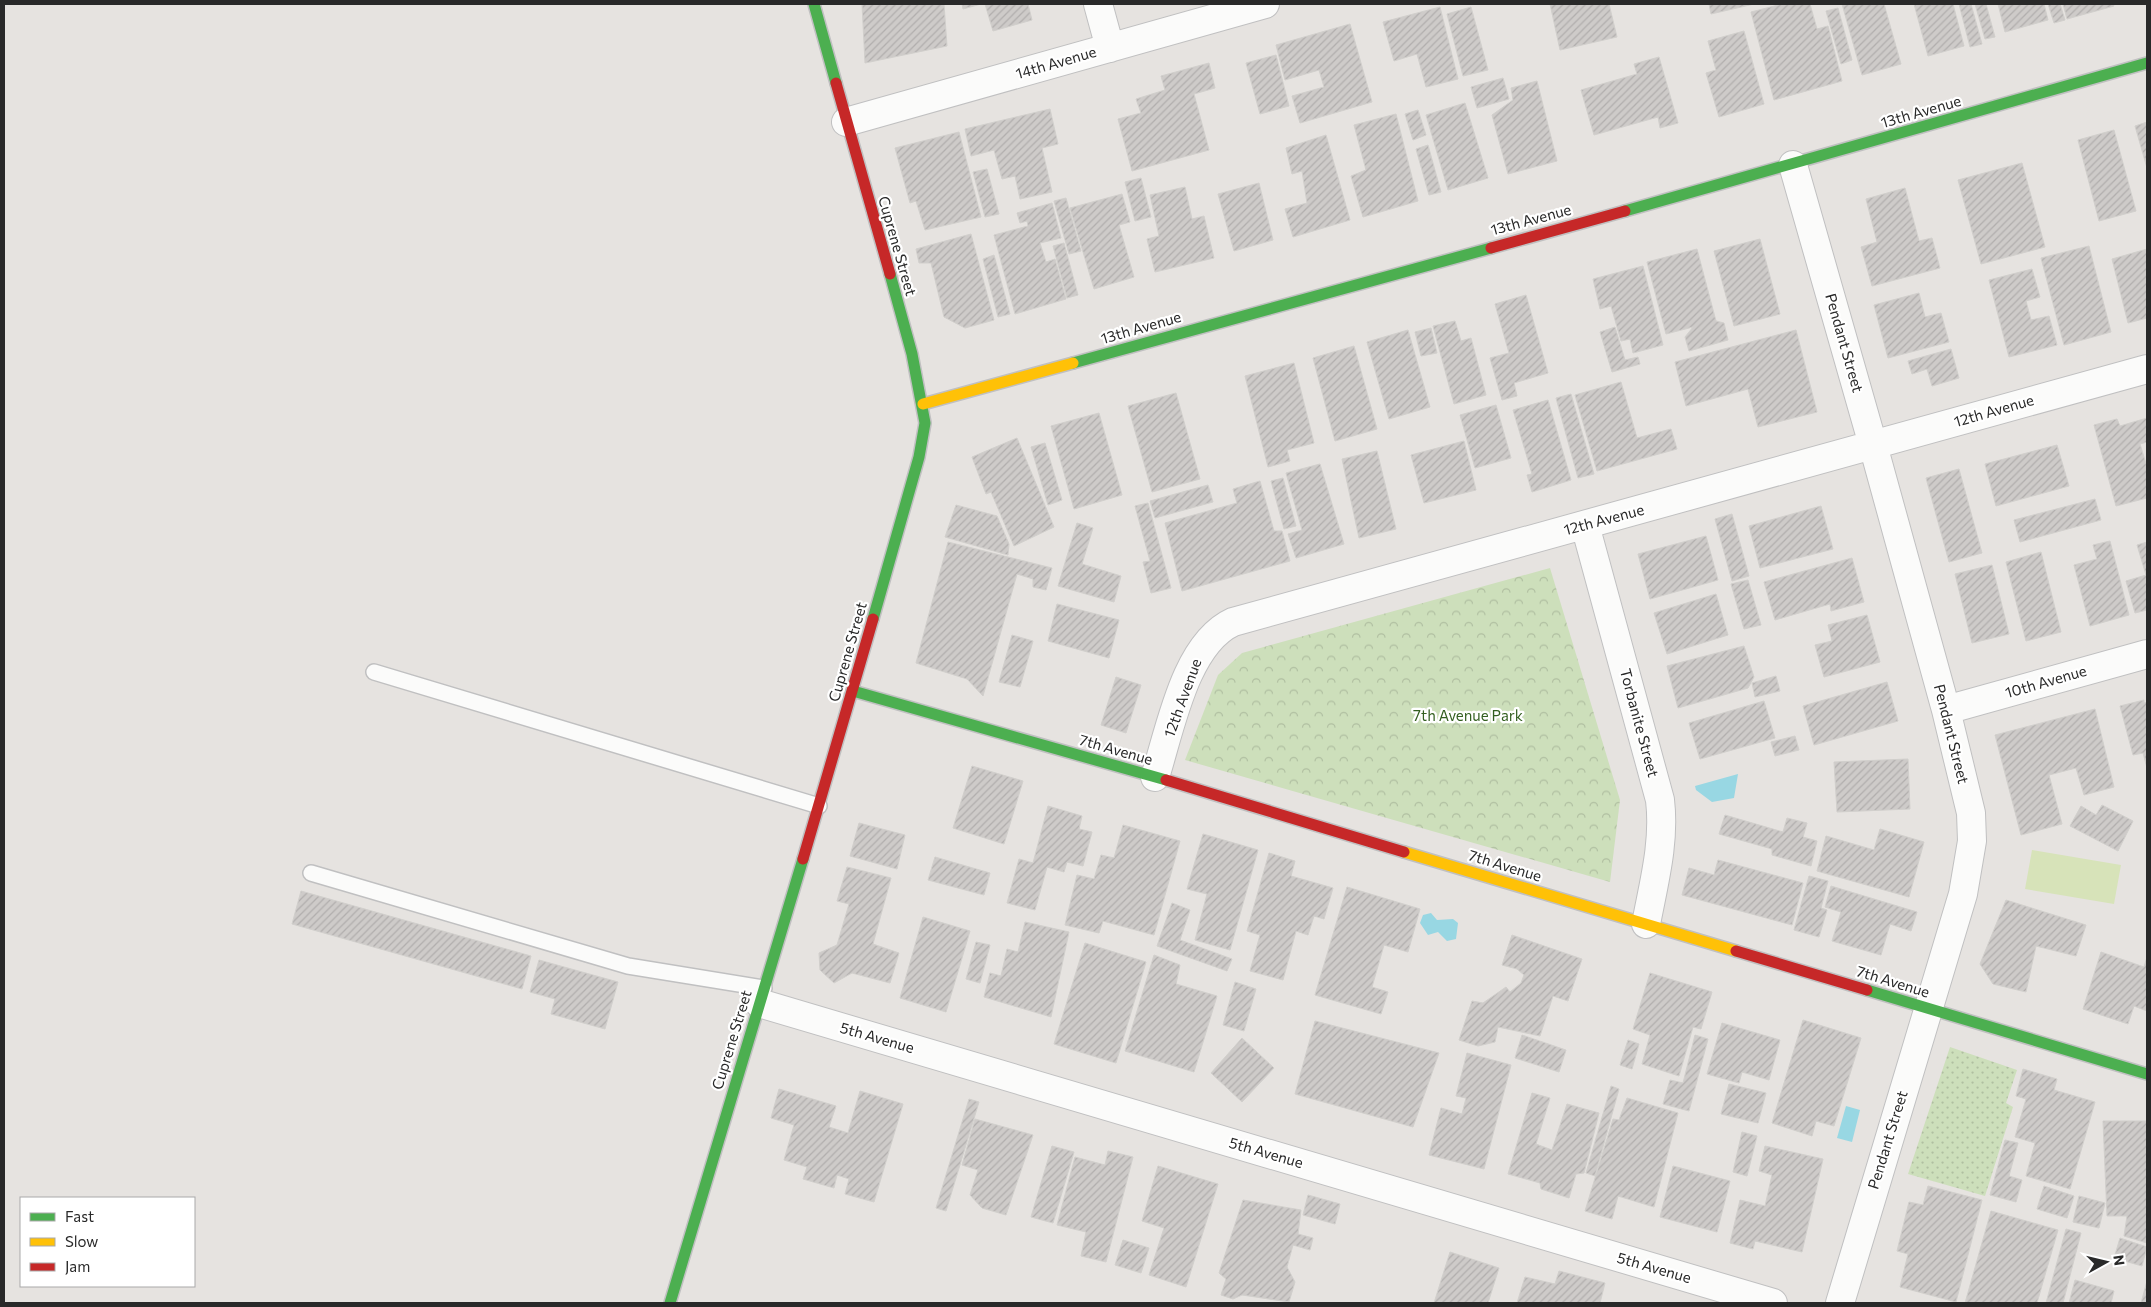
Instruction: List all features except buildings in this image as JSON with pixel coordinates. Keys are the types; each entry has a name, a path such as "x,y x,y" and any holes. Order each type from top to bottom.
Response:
{"street":[{"name":"Cuprene Street","path":"670,1303 853,691 923,441 925,423 923,404 912,354 814,4"},
{"path":"1098,4 1110,48"},
{"name":"14th Avenue","path":"846,122 1265,4"},
{"name":"13th Avenue","path":"923,404 1793,165 2147,63"},
{"name":"Pendant Street","path":"1793,165 1946,710 1971,813 1972,841 1962,894 1840,1303"},
{"name":"12th Avenue","path":"1155,777 1186,679 1203,646 1216,632 1226,626 1389,578 2147,369"},
{"name":"Torbanite Street","path":"1585,525 1660,800 1663,824 1661,845 1646,924"},
{"name":"10th Avenue","path":"1946,710 2147,654"},
{"name":"7th Avenue","path":"853,691 1155,777 2147,1074"},
{"name":"5th Avenue","path":"761,996 1773,1303"}],"lane":[{"path":"374,672 818,806"},
{"path":"311,873 628,966 761,996"}],"green space":[{"name":"7th Avenue Park","path":"1550,568 1620,800 1610,882 1185,760 1218,675 1242,653"},
{"path":"2032,850 2121,865 2114,904 2025,889"},
{"path":"1950,1047 2017,1070 2006,1103 2013,1107 1985,1196 1908,1174"}],"water":[{"path":"1738,774 1734,798 1712,802 1696,790 1695,786"},
{"path":"1431,913 1437,920 1453,919 1458,923 1456,939 1447,941 1438,932 1428,935 1420,923 1423,915"},
{"path":"1846,1106 1860,1110 1852,1142 1837,1138"}],"traffic: fast":[{"path":"814,4 836,83"},
{"path":"1625,211 2147,63"},
{"path":"1073,363 1491,248"},
{"path":"873,619 919,457 925,423 912,354 890,274"},
{"path":"853,691 1166,780"},
{"path":"670,1303 803,859"},
{"path":"1867,990 2147,1074"}],"traffic: slow":[{"path":"923,404 1073,363"},
{"path":"1404,852 1736,951"}],"traffic: jam":[{"path":"836,83 890,274"},
{"path":"1491,248 1625,211"},
{"path":"803,859 873,619"},
{"path":"1166,780 1404,852"},
{"path":"1736,951 1867,990"}]}
